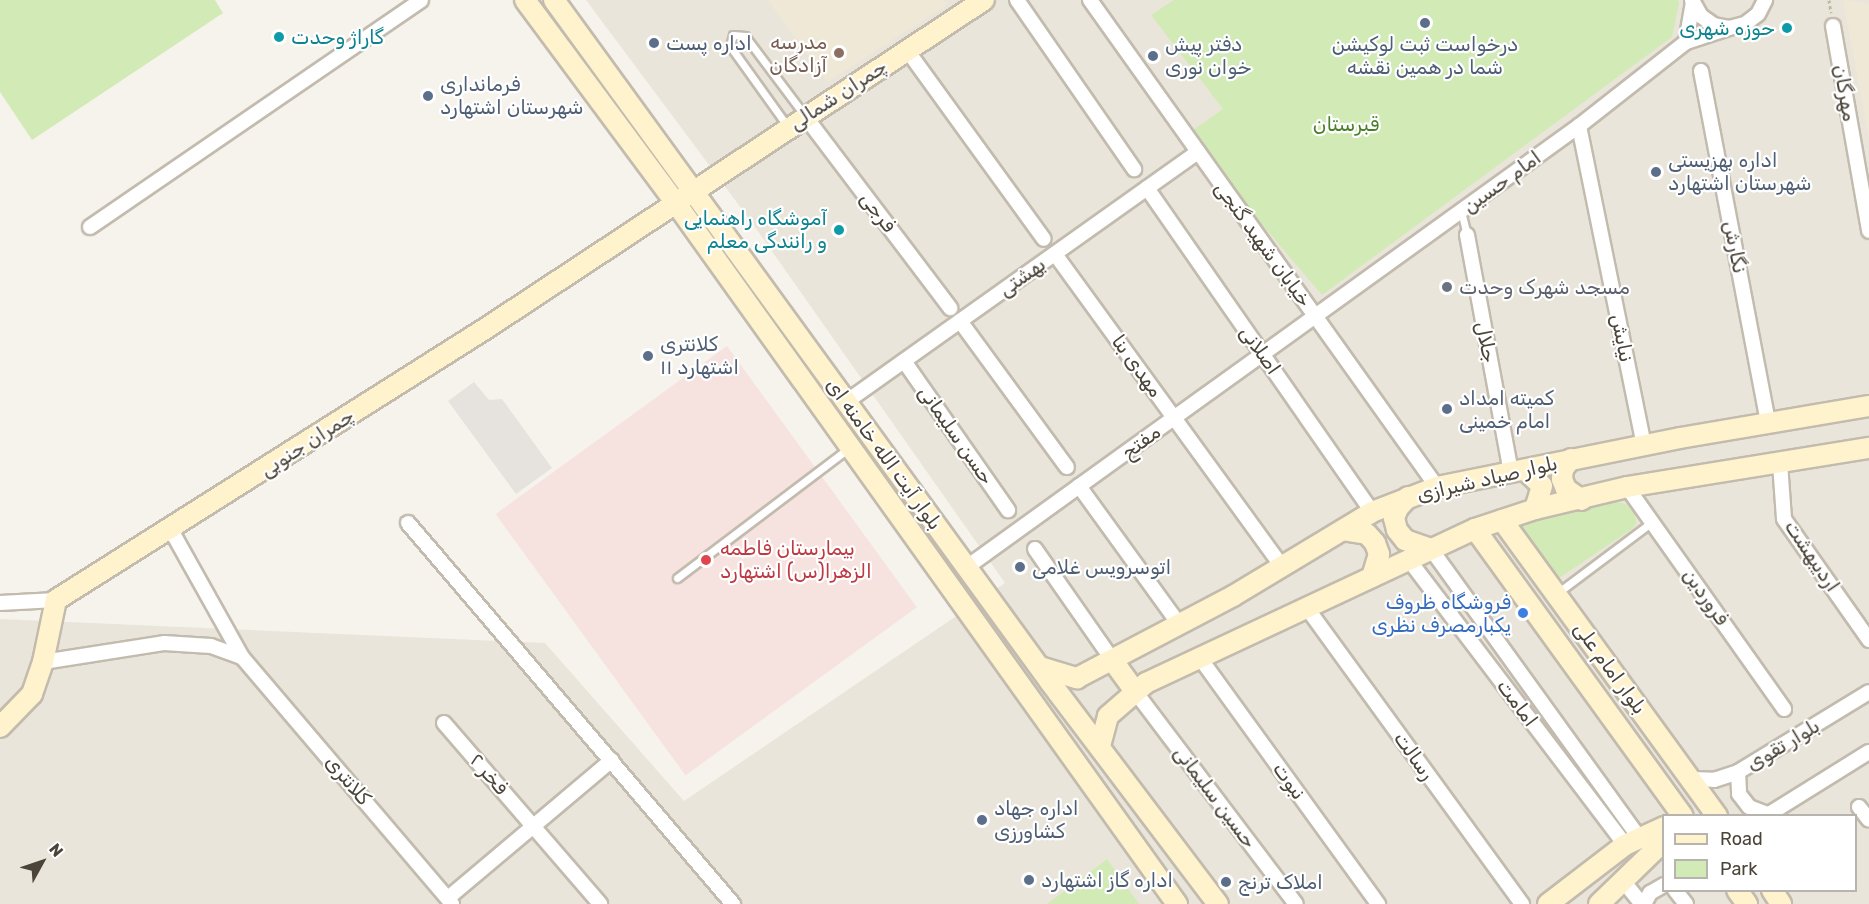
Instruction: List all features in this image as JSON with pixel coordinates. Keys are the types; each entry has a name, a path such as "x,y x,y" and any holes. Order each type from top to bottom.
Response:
{"street":[{"path":"90,227 421,0"},
{"name":"بلوار آیت الله خامنه ای","path":"525,0 675,202 1178,904"},
{"name":"بلوار آیت الله خامنه ای","path":"554,0 1040,667 1218,904"},
{"name":"چمران شمالی","path":"675,202 984,0"},
{"path":"1017,0 1134,169"},
{"name":"خیابان شهید گنجی","path":"1090,0 1437,487"},
{"path":"1693,1 1686,42 1752,19 1765,0"},
{"path":"1693,1 1701,16 1714,25 1729,28"},
{"name":"مهرگان","path":"1833,26 1869,231"},
{"name":"امام حسین","path":"1315,316 1579,126 1686,42"},
{"path":"907,50 1044,238"},
{"name":"نگارش","path":"1701,72 1768,422"},
{"name":"فرجی","path":"805,116 950,308"},
{"name":"نیایش","path":"1579,126 1644,445"},
{"name":"بهشتی","path":"846,402 1198,152"},
{"name":"اصلانی","path":"1147,188 1372,512"},
{"name":"چمران جنوبی","path":"56,600 171,530 488,327 675,202"},
{"name":"جلال","path":"1467,235 1518,471"},
{"name":"مهدی بنا","path":"1055,254 1282,566"},
{"name":"مفتح","path":"967,567 1315,316"},
{"path":"960,321 1066,467"},
{"name":"حسن سلیمانی","path":"904,361 1008,510"},
{"name":"بلوار صیاد شیرازی","path":"1040,667 1077,678 1113,661 1179,624 1372,512 1437,487 1644,445 1869,406"},
{"name":"بلوار صیاد شیرازی","path":"1100,746 1108,716 1134,690 1475,529 1535,509 1582,500 1627,487 1869,448"},
{"path":"1570,459 1563,469 1562,479 1566,489 1582,500"},
{"name":"اردیبهشت","path":"1780,463 1784,519 1869,640"},
{"path":"1518,471 1542,486 1535,509"},
{"path":"1080,486 1179,624"},
{"name":"فروردین","path":"1627,487 1784,709"},
{"path":"1408,497 1398,508 1394,518 1397,530 1405,540 1431,549"},
{"name":"بلوار امام علی","path":"1502,520 1716,814"},
{"path":"408,523 734,904"},
{"name":"بلوار امام علی","path":"1475,529 1682,814"},
{"name":"کلانتری","path":"171,530 242,657 450,901"},
{"path":"1343,530 1367,534 1375,543 1378,566 1372,577"},
{"path":"1035,549 1134,690"},
{"name":"امامت","path":"1431,549 1632,841"},
{"name":"امامت","path":"1409,560 1632,841"},
{"path":"0,603 56,600 43,662 32,694 0,727"},
{"name":"رسالت","path":"1306,608 1522,904"},
{"path":"43,662 164,644 211,646 242,657"},
{"name":"نبوت","path":"1200,658 1378,904"},
{"name":"حسین سلیمانی","path":"1134,690 1296,904"},
{"name":"بلوار تقوی","path":"1691,779 1714,780 1738,772 1869,692"},
{"name":"فخر ۲","path":"444,723 600,904"},
{"path":"1769,814 1869,752"},
{"path":"450,901 612,760"},
{"path":"1738,772 1739,794 1749,807 1765,814"},
{"path":"1859,807 1869,820"},
{"path":"1548,904 1632,841 1662,828"},
{"path":"1599,904 1662,843"},
{"path":"1624,882 1643,904 1650,893 1662,886"},
{"path":"1676,892 1686,904"},
{"path":"1738,892 1747,904"}],"lane":[{"path":"788,128 730,46 733,35 745,36 805,116"},
{"name":"جلال","path":"1461,211 1467,235"},
{"path":"677,578 851,447"},
{"path":"1556,594 1652,522"}],"shaded area":[{"path":"586,0 1869,0 1869,904 0,904 0,619 545,643 684,801 1005,583 750,220"},
{"name":"مدرسه آزادگان","path":"768,0 944,0 948,4 828,82"},
{"path":"1843,0 1869,4 1869,139"},
{"name":"بیمارستان فاطمه الزهرا(س) اشتهارد","path":"727,346 917,607 685,775 496,514"},
{"path":"474,382 489,400 502,399 552,468 516,494 448,401"}],"green space":[{"path":"0,0 215,0 223,13 32,140 0,92"},
{"name":"قبرستان","path":"1174,0 1678,0 1679,3 1672,37 1322,295 1186,135 1223,109 1151,15"},
{"path":"1616,502 1626,504 1634,513 1637,523 1632,529 1556,580 1519,527 1523,516"},
{"path":"1107,859 1139,904 1047,904 1101,864"}],"place":[{"name":"درخواست ثبت لوکیشن شما در همین نقشه","path":"1425,23"},
{"name":"حوزه شهری","path":"1787,28"},
{"name":"گاراژ وحدت","path":"279,37"},
{"name":"اداره پست","path":"654,43"},
{"name":"مدرسه آزادگان","path":"839,53"},
{"name":"دفتر پیش خوان نوری","path":"1153,56"},
{"name":"فرمانداری شهرستان اشتهارد","path":"428,96"},
{"name":"اداره بهزیستی شهرستان اشتهارد","path":"1656,172"},
{"name":"آموشگاه راهنمایی و رانندگی معلم","path":"839,230"},
{"name":"مسجد شهرک وحدت","path":"1447,287"},
{"name":"کلانتری ۱۱ اشتهارد","path":"648,356"},
{"name":"کمیته امداد امام خمینی","path":"1447,409"},
{"name":"بیمارستان فاطمه الزهرا(س) اشتهارد","path":"706,560"},
{"name":"اتوسرویس غلامی","path":"1020,567"},
{"name":"فروشگاه ظروف یکبارمصرف نظری","path":"1523,613"},
{"name":"اداره جهاد کشاورزی","path":"982,820"},
{"name":"اداره گاز اشتهارد","path":"1029,880"},
{"name":"املاک ترنج","path":"1226,882"}]}
